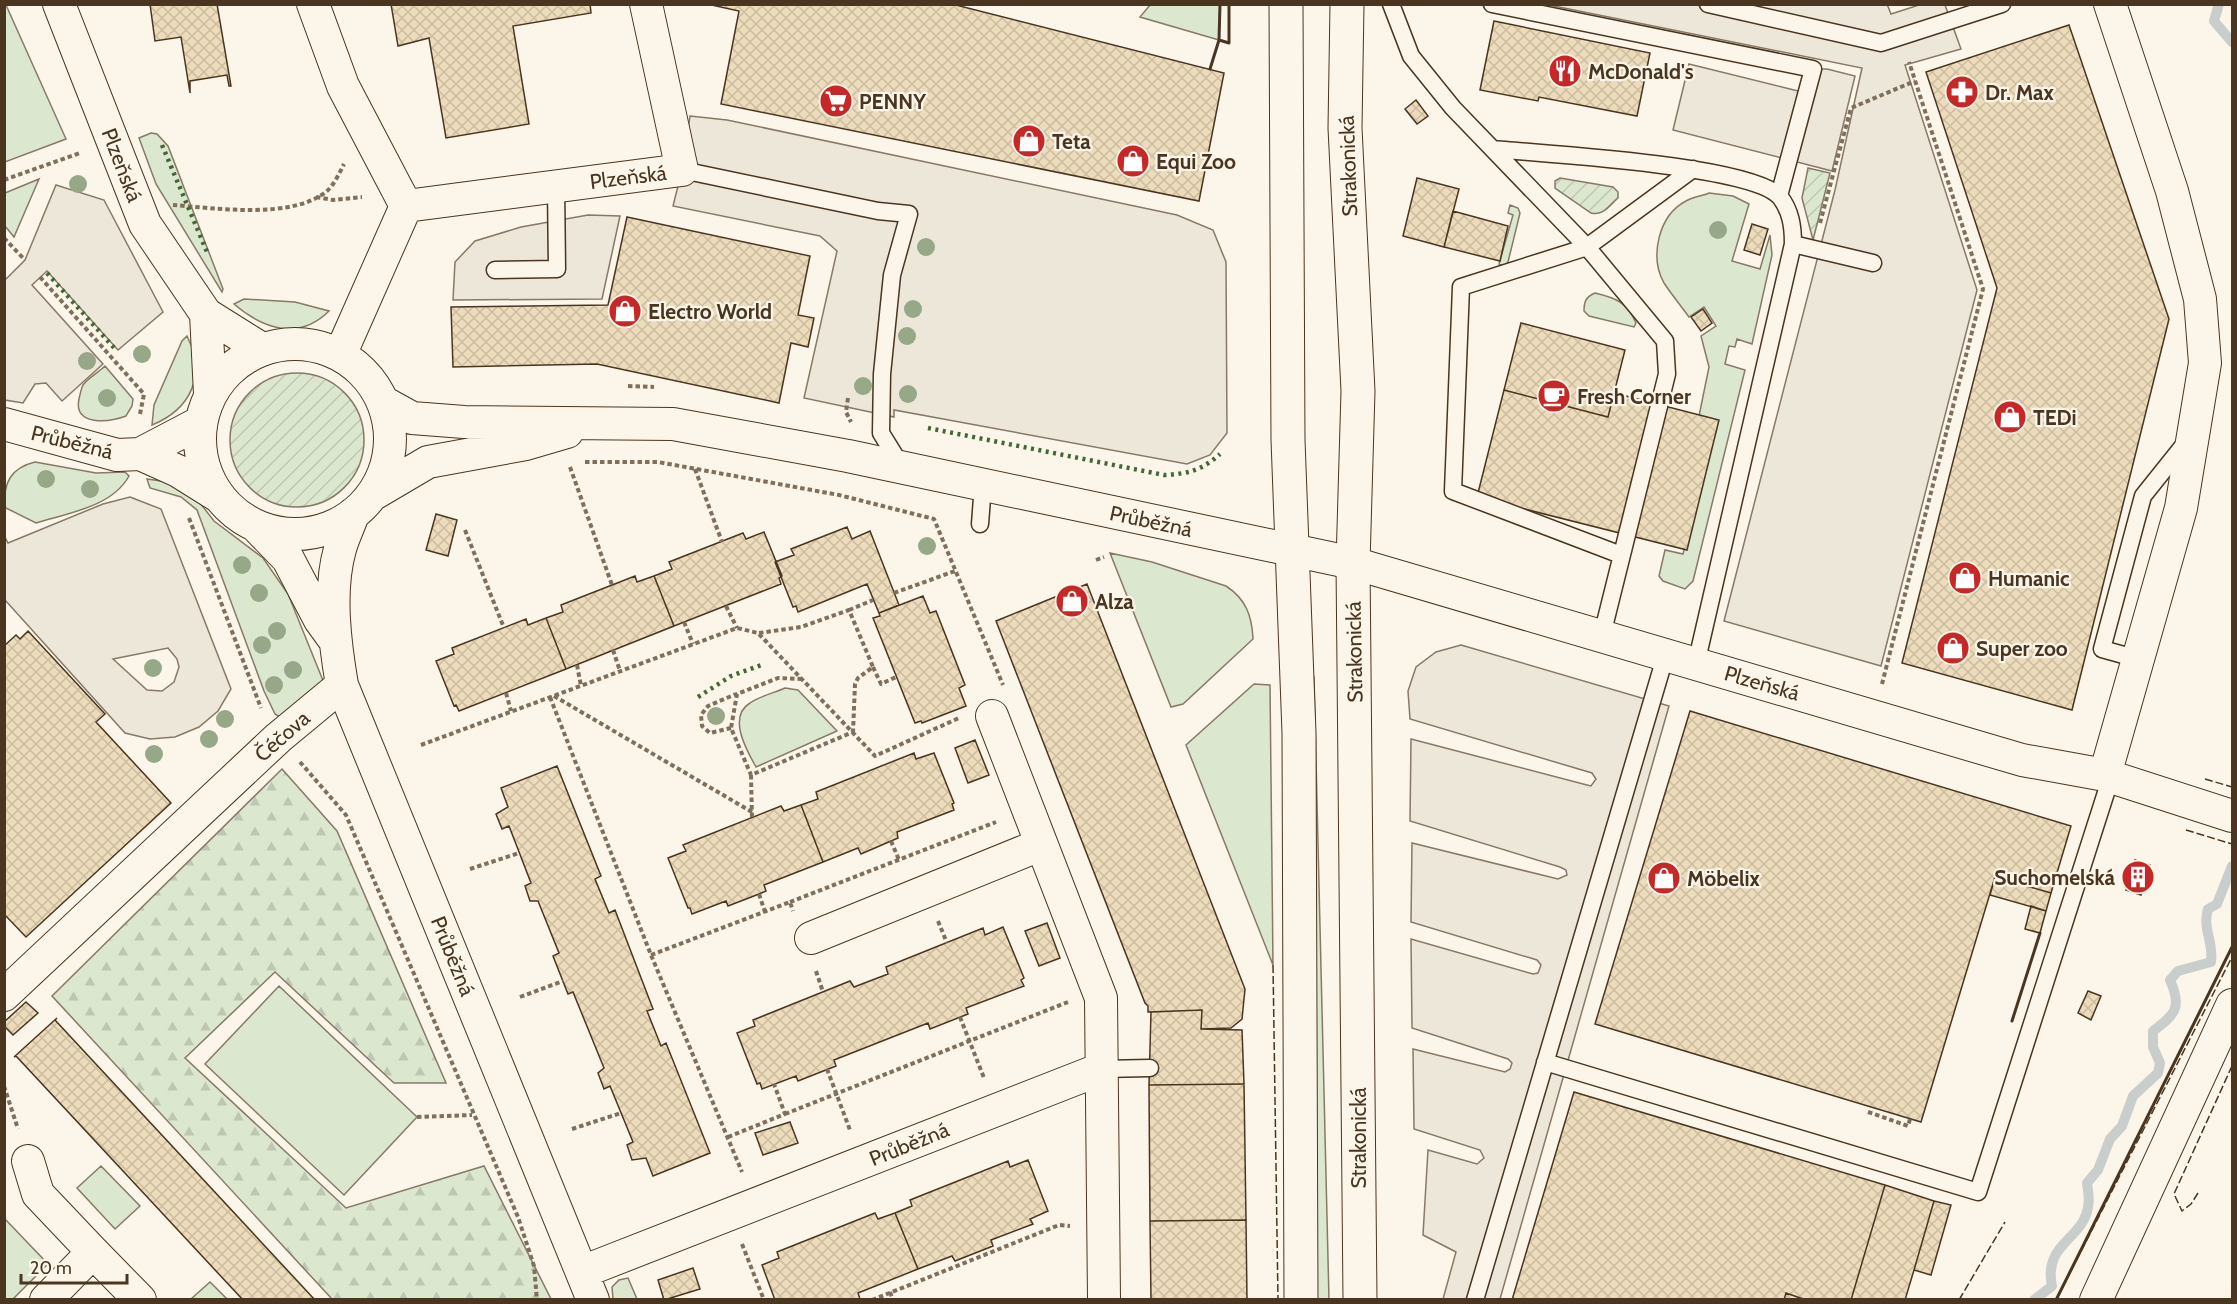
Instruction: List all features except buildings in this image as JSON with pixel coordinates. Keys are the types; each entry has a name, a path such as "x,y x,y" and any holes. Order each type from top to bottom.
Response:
{"main road":[{"path":"1286,4 1288,369 1299,733 1301,1299"},
{"name":"Strakonická","path":"1347,4 1345,128 1358,391 1353,563 1360,1299"}],"street":[{"name":"Plzeňská","path":"59,4 145,224 206,314 262,349"},
{"path":"313,4 343,86 401,197 340,355"},
{"name":"Plzeňská","path":"401,197 556,186 682,170 646,4"},
{"path":"2108,776 2138,659 2181,508 2205,363 2200,299 2172,191 2110,4"},
{"path":"206,314 205,408 200,451 206,475 218,496 235,513 256,526 279,533 304,534 330,528 428,462 526,444 602,423"},
{"path":"205,408 228,370 262,349 301,344 340,355 357,367 372,383 383,402 389,423 390,445 384,471 363,505"},
{"path":"383,402 412,418 464,422 673,424 902,467 997,488"},
{"name":"Průběžná","path":"140,454 205,408"},
{"name":"Průběžná","path":"4,424 117,455 140,454 178,471 218,496"},
{"name":"Průběžná","path":"997,488 1292,551"},
{"name":"Průběžná","path":"363,505 339,551 333,638 342,685 588,1286 743,1209 1101,1069"},
{"name":"Průběžná","path":"256,526 288,559 320,620 333,638"},
{"name":"Plzeňská","path":"1292,551 1353,563 2022,760 2108,776 2232,816"},
{"name":"Čéčova","path":"4,995 223,789 342,685"},
{"path":"979,715 1027,810 1101,998 1104,1299"},
{"path":"807,940 1040,845"},
{"path":"2096,1299 2232,1005"},
{"path":"28,1161 38,1194 140,1299"},
{"path":"46,1299 93,1252"}],"lane":[{"path":"1391,4 1411,56 1453,108 1587,247 1665,341 1667,374 1602,635"},
{"path":"1492,4 1814,69 1779,196"},
{"path":"1708,4 1881,43 2002,4"},
{"path":"1494,149 1693,169 1751,181 1779,196 1792,219 1793,244 1696,664"},
{"path":"1621,555 1453,490 1461,287 1587,247 1693,169"},
{"path":"682,170 878,211 909,214 892,275 882,374 881,433 902,467"},
{"path":"495,270 557,269 556,186"},
{"path":"1793,244 1873,263"},
{"path":"980,524 997,488"},
{"path":"1475,1299 1666,654"},
{"path":"1545,1062 1978,1192 2108,776"},
{"path":"1101,1069 1150,1068"}],"path":[{"path":"1882,686 1983,289 1901,37"},
{"path":"1813,249 1851,108 1916,81"},
{"path":"136,202 241,210 302,205 327,190 352,149 370,138"},
{"path":"4,180 82,152"},
{"path":"315,197 333,200 374,196 401,197"},
{"path":"4,238 25,260"},
{"path":"40,277 144,394"},
{"path":"612,585 569,463 658,462 839,495 934,519 1012,706 979,715 875,756 758,633"},
{"path":"695,469 722,542"},
{"path":"186,512 262,711"},
{"path":"465,530 504,628"},
{"path":"1096,560 1104,557"},
{"path":"894,593 956,571"},
{"path":"421,745 737,628 758,633 801,627 873,600"},
{"path":"726,606 737,628"},
{"path":"849,610 881,684 896,677"},
{"path":"684,622 693,644"},
{"path":"613,650 620,671"},
{"path":"576,665 581,686"},
{"path":"853,732 855,684 858,678 873,667"},
{"path":"731,728 710,733 702,726 701,715 708,706 778,678 802,679"},
{"path":"506,693 511,711"},
{"path":"552,696 752,815 751,776 731,728 737,694"},
{"path":"552,696 651,956 728,1137 764,1299"},
{"path":"751,776 853,732"},
{"path":"293,755 346,815 472,1115 518,1217 534,1266 537,1299"},
{"path":"651,956 1027,810"},
{"path":"470,869 519,853"},
{"path":"759,894 765,912"},
{"path":"790,902 807,940 823,992"},
{"path":"520,997 563,981"},
{"path":"728,1137 1099,990"},
{"path":"960,1017 997,1109"},
{"path":"827,1069 862,1162"},
{"path":"774,1084 785,1114"},
{"path":"4,1086 28,1161"},
{"path":"1868,1112 1908,1126 1910,1119"},
{"path":"572,1129 621,1113"},
{"path":"417,1117 472,1115"},
{"path":"872,1299 1059,1226 1103,1229"},
{"path":"890,1292 893,1299"}],"green space":[{"path":"4,5 6,5 66,139 5,162"},
{"path":"1150,5 1220,5 1219,40 1140,17"},
{"path":"151,133 157,134 168,146 223,289 222,292 156,184 139,138"},
{"path":"1808,168 1830,173 1813,240 1802,198"},
{"path":"1560,178 1613,187 1618,192 1618,198 1602,212 1591,213 1555,188 1555,181"},
{"path":"39,179 14,237 5,226 5,193"},
{"path":"1709,193 1733,196 1749,204 1732,261 1760,269 1770,235 1772,255 1752,344 1737,339 1735,347 1729,346 1725,364 1745,370 1693,581 1685,589 1663,581 1659,576 1665,550 1683,554 1717,421 1699,416 1709,367 1701,336 1716,326 1704,307 1689,317 1664,283 1657,261 1657,249 1663,226 1677,207"},
{"path":"1510,205 1518,208 1520,213 1508,262 1504,266 1499,264 1513,215 1508,213"},
{"path":"1595,293 1615,299 1625,306 1636,323 1634,327 1589,316 1584,311 1585,302"},
{"path":"244,299 295,302 329,311 306,326 293,329 281,328 257,320 234,304"},
{"path":"187,336 193,350 195,364 192,389 177,410 152,425 154,405 182,341"},
{"path":"105,366 133,399 132,406 126,416 103,421 94,420 82,414 79,399 83,385"},
{"path":"297,373 323,378 344,393 359,414 364,440 359,466 344,487 323,502 297,507 271,502 250,487 235,466 230,440 235,414 250,393 271,378"},
{"path":"35,462 96,473 125,472 129,476 121,487 101,502 36,523 4,507 5,491 10,478 20,468"},
{"path":"147,479 168,482 200,503 214,521 263,558 288,594 324,683 286,721 275,714 264,691 197,510 181,497 150,488"},
{"path":"1110,553 1152,562 1226,586 1239,597 1247,609 1253,639 1183,704 1171,707"},
{"path":"1302,675 1314,677 1329,1300 1316,1299"},
{"path":"1254,684 1270,685 1273,965 1186,745"},
{"path":"785,688 798,690 837,731 756,767 741,734 740,717 743,709 750,703"},
{"path":"282,769 337,831 446,1083 394,1083 275,972 185,1058 346,1208 484,1166 551,1299 332,1299 52,996"},
{"path":"279,986 417,1117 344,1195 205,1064"},
{"path":"101,1166 140,1206 115,1229 77,1188"},
{"path":"5,1219 48,1264 13,1299 5,1299"},
{"path":"628,1278 637,1299 613,1299 612,1287 619,1280"},
{"path":"210,1282 227,1299 191,1299"}],"shaded area":[{"path":"1887,4 1891,14 1919,5 1945,5 1961,49 1905,65 1977,290 1881,666 1724,621 1835,190 1862,68 1549,5"},
{"path":"1689,64 1806,93 1813,69 1827,69 1855,76 1832,171 1673,130"},
{"path":"690,116 727,120 1177,215 1213,230 1226,262 1227,433 1210,455 1187,464 894,410 894,417 804,398 837,251 820,236 673,206 682,170"},
{"path":"56,185 104,200 163,312 118,350 47,271 32,285 103,364 62,401 46,383 35,384 23,403 5,400 5,280 25,260"},
{"path":"588,215 620,216 602,299 453,300 455,262 475,241 521,227"},
{"path":"130,497 161,509 231,689 218,711 199,727 175,737 150,739 125,733 5,600 5,537 8,543 103,504","holes":["168,648 177,659 179,667 174,682 162,691 147,690 113,659"]},
{"path":"1461,645 1669,706 1500,1299 1443,1299 1456,1252 1423,1235 1428,1150 1477,1164 1484,1158 1480,1150 1414,1129 1413,1049 1505,1072 1510,1069 1512,1063 1508,1059 1412,1028 1411,939 1533,974 1538,973 1541,965 1537,960 1411,922 1412,843 1558,879 1567,875 1566,870 1560,867 1410,821 1411,739 1591,786 1596,779 1592,773 1410,719 1408,691 1416,667 1436,652"}],"waterway":[{"path":"2219,4 2214,21 2232,42"},
{"path":"2034,1300 2052,1286 2053,1260 2085,1218 2089,1201 2087,1183 2098,1170 2110,1139 2122,1126 2133,1096 2158,1073 2160,1063 2153,1047 2153,1031 2167,1020 2175,1009 2176,997 2170,980 2178,971 2211,962 2206,923 2208,909 2217,904 2232,866"}],"hedge":[{"path":"162,145 207,252"},
{"path":"47,273 116,350"},
{"path":"928,428 1164,475 1194,470 1220,454"},
{"path":"698,697 731,676 764,664"}],"fence":[{"path":"2205,779 2232,787"},
{"path":"2186,830 2232,844"},
{"path":"2056,1300 2232,957"},
{"path":"1273,965 1278,1300"},
{"path":"2198,1193 2191,1204 2182,1211 2174,1194 2232,1066"},
{"path":"1959,1300 2005,1222"}],"wall":[{"path":"1210,69 1219,40 1220,4"},
{"path":"1219,40 1229,43 1229,4"},
{"path":"2012,1021 2040,933"},
{"path":"2056,1300 2232,947"}],"place":[{"name":"McDonald's","path":"1565,71"},
{"name":"Dr. Max","path":"1962,92"},
{"name":"PENNY","path":"836,101"},
{"name":"Teta","path":"1029,141"},
{"name":"Equi Zoo","path":"1133,161"},
{"name":"Electro World","path":"625,311"},
{"name":"Fresh Corner","path":"1554,396"},
{"name":"TEDi","path":"2010,417"},
{"name":"Humanic","path":"1965,578"},
{"name":"Alza","path":"1072,601"},
{"name":"Super zoo","path":"1953,648"},
{"name":"Suchomelská","path":"2138,877"},
{"name":"Möbelix","path":"1664,878"}]}
